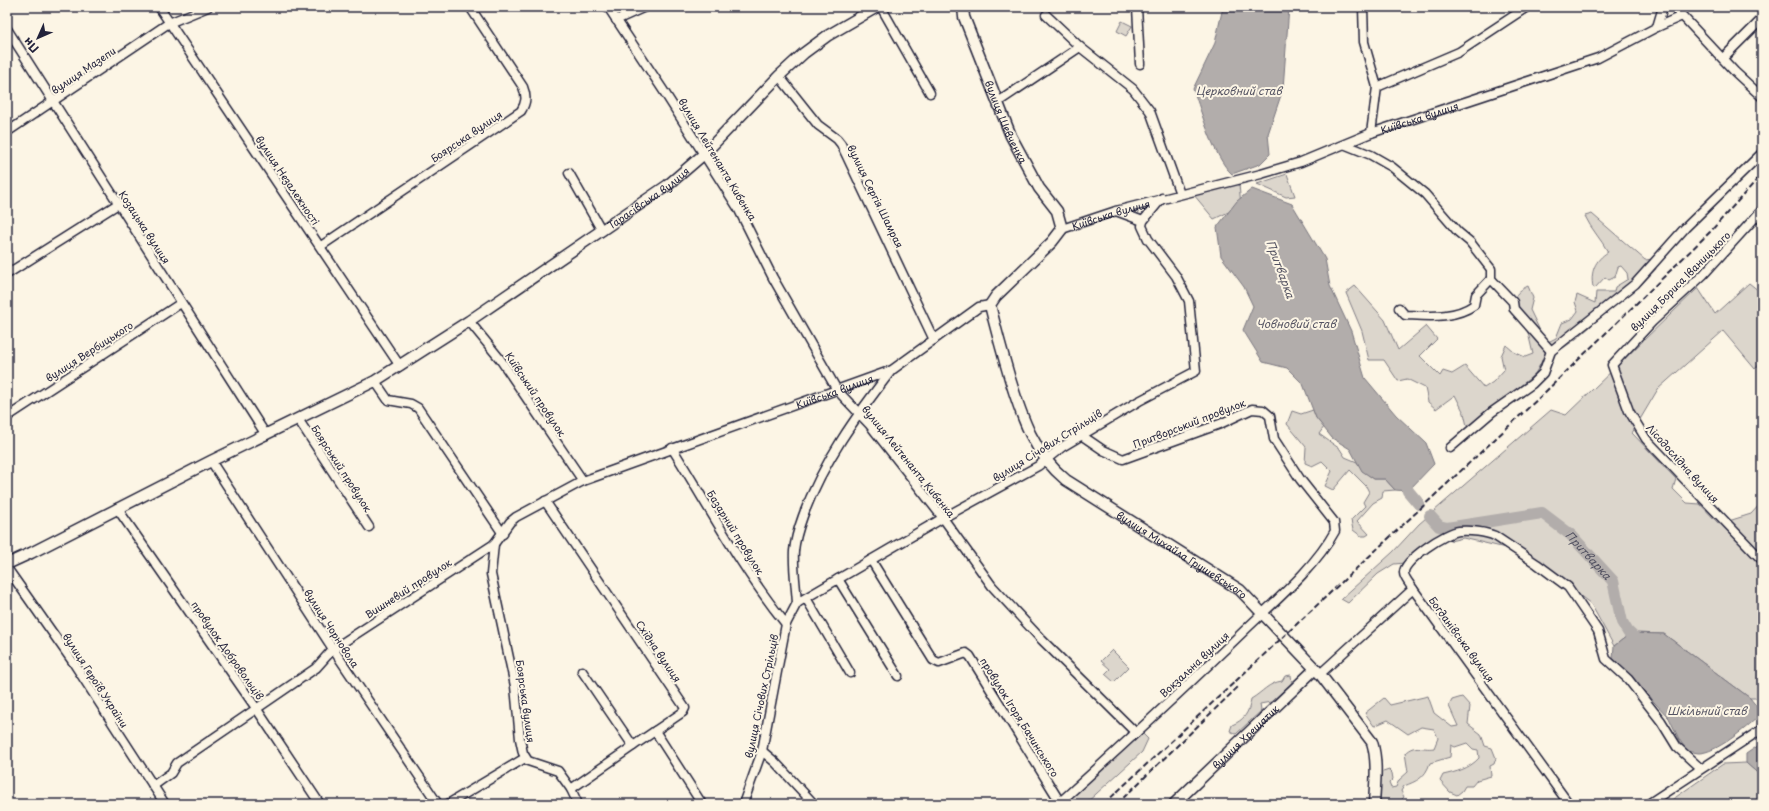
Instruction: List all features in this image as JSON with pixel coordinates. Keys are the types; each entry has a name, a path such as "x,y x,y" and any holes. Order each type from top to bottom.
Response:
{"street":[{"name":"вулиця Незалежності","path":"158,7 400,366"},
{"name":"вулиця Мазепи","path":"7,132 54,102 169,23 208,7"},
{"name":"Боярська вулиця","path":"320,246 520,112 525,104 526,95 523,87 470,7"},
{"name":"вулиця Лейтенанта Кибенка","path":"608,7 664,90 738,208 773,278 836,390 859,412 943,518 992,586 1042,640 1136,733"},
{"path":"616,20 645,7"},
{"name":"Тарасівська вулиця","path":"7,564 211,461 375,381 400,366 469,321 668,185 704,154 779,76 827,36 877,7"},
{"path":"882,7 930,93"},
{"name":"вулиця Шевченка","path":"963,7 964,17 1011,136 1039,188 1057,211 1062,229"},
{"path":"1137,7 1140,64"},
{"path":"1364,7 1364,42 1377,87 1371,133"},
{"path":"1377,87 1459,52 1527,7"},
{"path":"1657,27 1663,7"},
{"path":"1674,7 1762,97"},
{"path":"1046,15 1080,47 1133,89 1150,111 1180,194"},
{"name":"Київська вулиця","path":"545,501 583,481 892,370 979,307 990,305 996,296 1052,242 1062,229 1116,211 1162,198 1261,174 1346,145 1371,133 1598,58 1657,27 1682,16"},
{"path":"1723,58 1762,19"},
{"name":"Козацька вулиця","path":"7,29 266,435"},
{"path":"998,102 1080,47"},
{"name":"вулиця Сергія Шамрая","path":"779,76 818,125 841,144 934,340"},
{"path":"1346,145 1371,155 1392,167 1425,194 1458,232 1470,242 1491,269 1491,279 1476,295 1474,305 1464,312 1438,316 1405,315 1399,308"},
{"path":"1450,448 1492,412 1532,384 1543,373 1551,351 1635,284 1685,228 1762,153"},
{"path":"569,173 602,231"},
{"path":"1116,211 1143,221 1162,198"},
{"path":"7,274 118,204"},
{"name":"вулиця Бориса Іваницького","path":"1612,365 1652,322 1702,275 1762,210"},
{"name":"вулиця Січових Стрільців","path":"743,804 762,751 786,624 797,603 1046,460 1062,447 1139,401 1196,371 1189,301 1176,276 1148,239 1142,226 1143,221"},
{"path":"1491,279 1513,302 1514,309 1544,345 1551,351"},
{"name":"вулиця Вербицького","path":"7,417 181,302"},
{"name":"вулиця Михайла Грушевського","path":"990,305 1019,409 1030,436 1046,460 1055,471 1066,480 1240,590 1263,612 1318,671 1372,742 1375,752 1376,768 1374,804"},
{"name":"Київський провулок","path":"469,321 500,360 583,481"},
{"name":"Лісодослідна вулиця","path":"1612,365 1629,410 1646,439 1762,560"},
{"path":"797,603 794,551 800,525 809,500 836,446 859,412 892,370"},
{"path":"375,381 388,400 411,404 418,408 503,534"},
{"name":"Притворський провулок","path":"1081,435 1103,450 1123,459 1220,424 1252,409 1263,410 1270,416 1274,438 1300,479 1334,522 1335,531"},
{"name":"Боярський провулок","path":"298,419 369,527"},
{"name":"Базарний провулок","path":"672,448 747,570 786,624"},
{"name":"вулиця Чорновола","path":"211,461 333,650 438,804"},
{"name":"Вишневий провулок","path":"154,786 171,773 177,763 316,668 333,650 494,544 503,534 510,522 516,517 545,501"},
{"name":"Східна вулиця","path":"545,501 685,708 683,712 655,731"},
{"name":"провулок Добровольців","path":"117,508 256,708 320,804"},
{"name":"Вокзальна вулиця","path":"1059,803 1136,733 1297,580 1330,541 1335,531"},
{"name":"Богданівська вулиця","path":"1569,804 1413,589 1404,574 1404,570 1412,558 1438,540 1458,531 1489,533 1537,564 1568,587 1598,631 1606,659 1628,679 1661,721 1678,747 1700,768"},
{"name":"Боярська вулиця","path":"494,544 490,574 510,658 515,686 520,739 525,758 528,761 558,771 571,789 578,804"},
{"name":"провулок Ігоря Бачинського","path":"871,560 933,660 939,663 966,653 970,656 1059,803"},
{"name":"вулиця Героїв України","path":"7,568 73,662 165,804"},
{"path":"838,579 898,676"},
{"path":"1318,671 1413,589"},
{"path":"806,598 850,672"},
{"path":"582,671 633,746"},
{"name":"вулиця Хрещатик","path":"1174,804 1318,671"},
{"path":"1648,804 1700,768 1762,729"},
{"path":"571,789 655,731 702,804"},
{"path":"762,751 775,762 814,804"},
{"path":"448,804 525,758"}],"shaded area":[{"path":"1122,21 1132,26 1126,36 1117,31"},
{"path":"1287,174 1295,196 1286,197 1257,184"},
{"path":"1239,184 1241,206 1214,219 1194,195"},
{"path":"1592,214 1645,260 1653,259 1656,269 1639,287 1631,290 1617,304 1598,316 1591,326 1576,339 1556,353 1545,355 1535,374 1481,418 1467,426 1464,413 1455,395 1436,409 1428,402 1425,388 1407,379 1398,381 1384,360 1369,360 1362,331 1346,293 1355,286 1385,320 1398,350 1426,326 1437,339 1420,356 1440,376 1443,371 1452,374 1465,366 1484,388 1493,382 1504,370 1501,356 1506,345 1514,352 1525,357 1533,354 1526,324 1515,299 1520,291 1528,286 1533,298 1530,310 1546,343 1556,338 1562,323 1572,319 1578,311 1575,302 1577,295 1595,303 1596,292 1614,292 1615,287 1628,279 1627,273 1621,266 1618,267 1615,277 1609,280 1605,277 1595,288 1593,287 1592,276 1594,267 1608,252 1585,216"},
{"path":"1749,283 1759,291 1762,298 1762,361 1755,369 1723,331 1658,389 1632,433 1676,479 1673,489 1687,503 1700,504 1719,524 1751,514 1762,502 1762,698 1750,698 1664,634 1631,633 1614,646 1591,604 1514,545 1510,549 1463,538 1450,541 1441,535 1405,563 1394,564 1378,574 1348,603 1341,599 1393,552 1419,524 1551,410 1566,415 1698,288 1715,314"},
{"path":"1313,410 1316,418 1324,427 1319,434 1340,449 1345,457 1357,462 1363,471 1374,479 1385,479 1395,490 1383,491 1382,498 1373,503 1357,521 1369,534 1366,536 1361,536 1353,530 1351,520 1365,506 1363,502 1369,492 1366,486 1350,470 1333,490 1325,486 1332,471 1322,461 1312,466 1305,463 1306,447 1287,424 1292,411 1301,414"},
{"path":"1112,650 1129,667 1114,682 1105,674 1110,669 1101,661"},
{"path":"1291,675 1292,683 1271,702 1260,704 1261,711 1236,734 1230,731 1232,725 1240,721 1245,715 1249,708 1251,699 1269,686 1282,681 1285,676"},
{"path":"1428,696 1434,713 1452,727 1458,726 1449,706 1452,700 1462,697 1470,706 1468,724 1481,734 1485,746 1492,748 1496,758 1494,764 1490,766 1491,776 1477,780 1472,786 1465,786 1457,795 1450,792 1440,781 1443,775 1467,767 1479,758 1478,750 1473,749 1467,743 1455,747 1451,745 1450,757 1430,763 1423,776 1404,786 1401,791 1404,797 1397,804 1380,804 1380,773 1389,770 1392,773 1393,779 1389,783 1391,788 1396,787 1399,780 1408,772 1405,753 1412,748 1434,748 1438,738 1434,729 1421,727 1408,734 1388,720 1374,726 1365,713 1384,698 1390,705"},
{"path":"1142,733 1148,739 1142,752 1085,804 1062,804"},
{"path":"1746,763 1762,777 1762,804 1666,804 1723,764"}],"water":[{"name":"Церковний став","path":"1223,7 1289,7 1283,89 1268,134 1270,154 1260,164 1232,174 1226,167 1214,146 1193,89 1215,43"},
{"name":"Човновий став","path":"1252,189 1292,204 1325,259 1330,286 1351,331 1365,378 1396,415 1426,443 1434,464 1408,491 1395,490 1385,479 1374,479 1362,471 1350,449 1332,438 1316,418 1303,384 1287,368 1263,362 1243,330 1253,306 1244,287 1221,256 1217,227 1237,201"},
{"name":"Шкільний став","path":"1631,633 1664,634 1750,698 1758,708 1758,717 1722,745 1714,749 1699,753 1687,751 1679,739 1669,718 1613,658 1614,646"},
{"path":"1762,743 1762,777 1746,763 1746,754"}],"waterway":[{"name":"Притварка","path":"1403,476 1408,491 1419,504"},
{"name":"Притварка","path":"1430,516 1439,526 1447,528 1542,513 1571,535 1613,581 1622,622 1628,632 1642,645"}],"railway":[{"path":"1104,804 1540,397 1710,232 1762,174"},
{"path":"1117,804 1239,686"}]}
